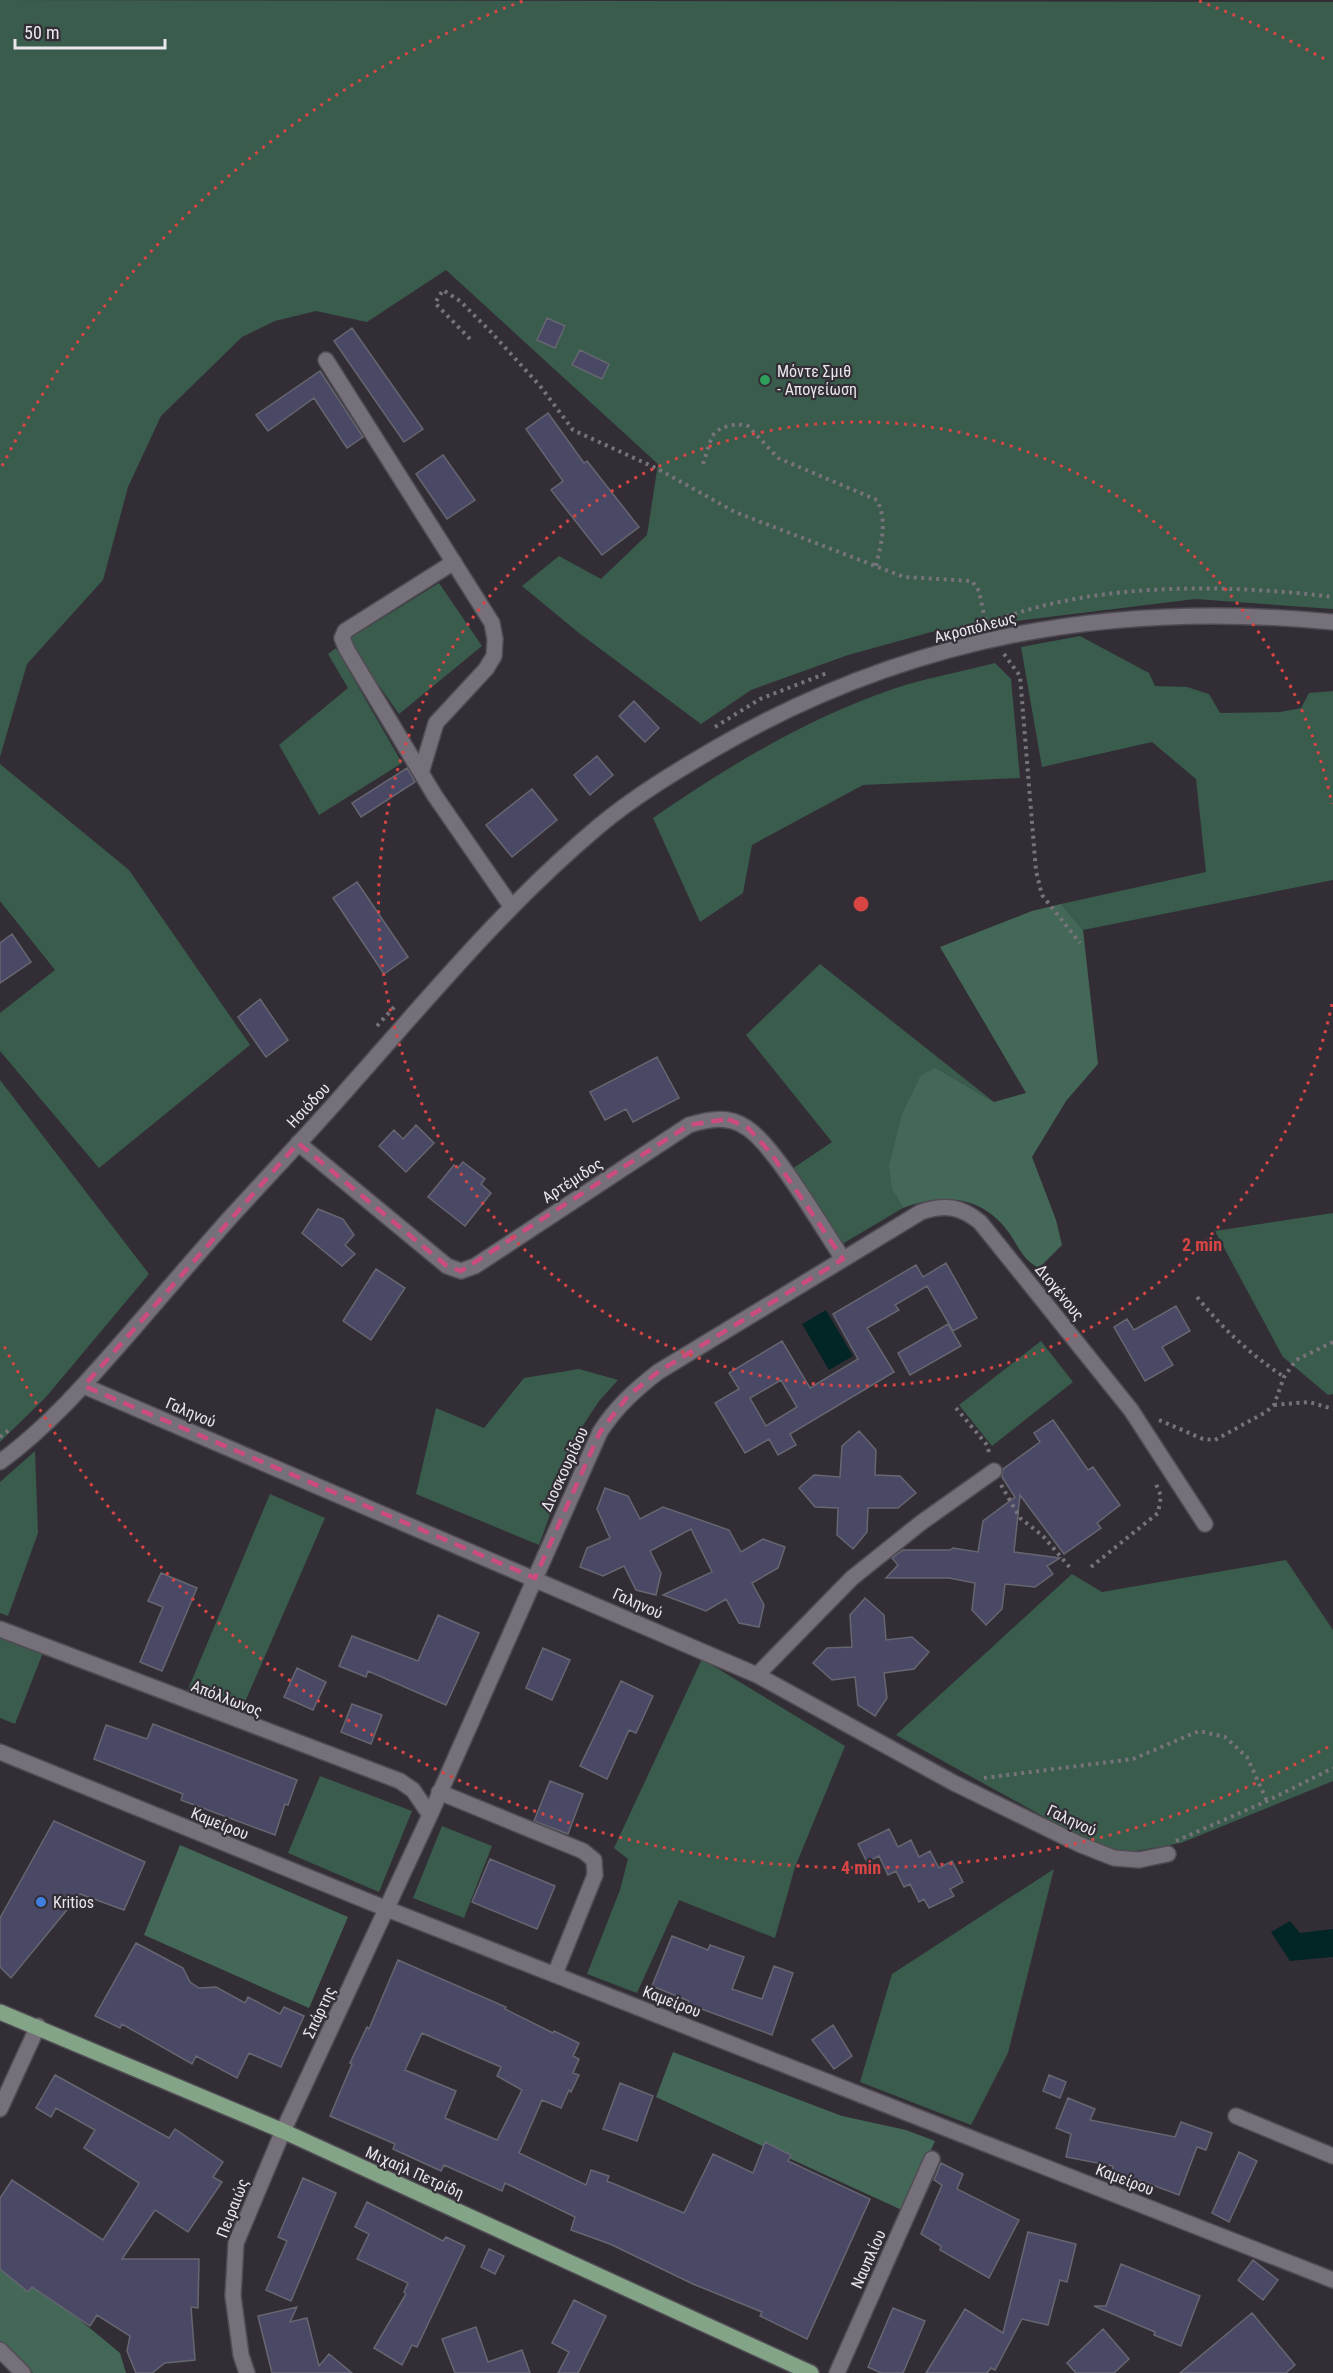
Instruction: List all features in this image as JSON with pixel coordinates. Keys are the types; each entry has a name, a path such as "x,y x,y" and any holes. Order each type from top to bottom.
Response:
{"main road":[{"name":"Μιχαήλ Πετρίδη","path":"0,2012 38,2026 283,2131 811,2373"}],"street":[{"path":"326,360 492,623 495,639 494,656 486,669 435,723 421,773"},
{"path":"454,562 345,630 342,638 421,773 511,906"},
{"name":"Ακροπόλεως","path":"654,785 760,723 810,699 892,667 992,639 1076,624 1193,614 1253,615 1333,622"},
{"name":"Ησιόδου","path":"0,1462 54,1416 84,1386 511,906 602,824 654,785"},
{"name":"Αρτέμιδος","path":"298,1143 447,1266 461,1272 475,1266 689,1125 709,1120 728,1119 748,1128 770,1152 843,1259"},
{"name":"Διοσκουρίδου","path":"387,1909 600,1432 628,1396 658,1372 921,1212 937,1207 952,1206"},
{"name":"Διογένους","path":"952,1206 966,1211 980,1222 1131,1410 1205,1524"},
{"name":"Γαληνού","path":"84,1386 757,1675 954,1783 1081,1845 1114,1858 1139,1860 1168,1854"},
{"path":"757,1675 852,1578 922,1522 994,1471"},
{"name":"Απόλλωνος","path":"0,1629 399,1781 413,1790 430,1815"},
{"name":"Καμείρου","path":"0,1752 387,1909 1333,2280"},
{"path":"440,1792 583,1851 594,1860 595,1875 555,1974"},
{"name":"Σπάρτης","path":"283,2131 387,1909"},
{"path":"0,2109 38,2026"},
{"path":"1236,2116 1333,2156"},
{"name":"Πειραιώς","path":"247,2373 241,2355 233,2296 236,2243 283,2131"},
{"name":"Ναυπλίου","path":"837,2373 932,2159"},
{"path":"0,2350 23,2373"}],"path":[{"path":"470,339 435,303 443,290 460,302 491,332 540,386 573,430 658,469 735,512 904,577 972,581 979,591 985,624 992,639 1020,676 1036,871 1042,895 1080,943"},
{"path":"703,464 712,436 721,428 737,424 748,426 778,458 877,500 883,513 882,537 876,566"},
{"path":"975,627 1023,610 1086,598 1176,588 1245,588 1333,597"},
{"path":"710,730 760,699 830,671"},
{"path":"374,1030 404,997"},
{"path":"1197,1297 1221,1327 1253,1356 1284,1377"},
{"path":"1274,1405 1284,1377 1296,1360 1333,1342"},
{"path":"1131,1410 1203,1439 1215,1440 1274,1405 1309,1402 1333,1409"},
{"path":"956,1408 987,1445 994,1471 1020,1518 1042,1536 1072,1570"},
{"path":"0,1437 16,1425"},
{"path":"1090,1567 1158,1513 1161,1496 1154,1478"},
{"path":"954,1783 1133,1759 1199,1731 1225,1737 1247,1757 1267,1801"},
{"path":"1168,1854 1177,1840 1267,1801 1333,1768"}],"highlighted area":[{"path":"728,1119 748,1128 770,1152 843,1259 658,1372 628,1396 600,1432 535,1578 84,1386 298,1143 447,1266 461,1271 689,1125"}],"shaded area":[{"path":"0,0 1333,2 1333,609 1195,599 935,631 848,655 751,690 701,724 579,633 522,586 559,556 601,579 647,535 658,464 446,270 367,322 316,311 275,321 242,337 161,416 128,487 103,580 27,664 0,757"},
{"path":"439,583 482,646 399,714 347,640"},
{"path":"1080,636 1149,673 1155,686 1187,687 1209,694 1220,713 1280,712 1301,708 1309,693 1333,691 1333,880 1083,930 1061,904 1206,872 1196,779 1152,742 1042,767 1021,647"},
{"path":"336,648 402,763 319,815 279,745 348,688 328,654"},
{"path":"995,663 1011,679 1020,778 863,785 752,845 743,893 700,922 653,818 739,762 798,729 893,689"},
{"path":"0,764 129,870 250,1045 99,1168 0,1051 0,1013 55,970 0,901"},
{"path":"1061,904 1083,930 1098,1064 1066,1101 1032,1157 1056,1220 1062,1245 1039,1268 1026,1258 999,1221 975,1205 947,1199 918,1203 903,1208 892,1189 889,1166 902,1114 921,1075 936,1068 994,1102 1026,1093 940,947 1032,911"},
{"path":"820,964 994,1102 936,1068 892,1189 903,1208 837,1247 789,1171 832,1142 746,1035"},
{"path":"0,1080 149,1274 46,1397 0,1442"},
{"path":"1333,1213 1333,1394 1328,1395 1283,1357 1215,1231"},
{"path":"826,1310 853,1356 829,1370 802,1324"},
{"path":"1041,1341 1073,1382 992,1446 959,1405"},
{"path":"579,1369 618,1380 599,1401 582,1427 539,1545 416,1494 436,1408 484,1428 524,1378"},
{"path":"35,1451 38,1533 8,1616 0,1613 0,1482"},
{"path":"270,1494 325,1518 241,1711 186,1694"},
{"path":"1286,1560 1333,1630 1333,1781 1181,1843 1113,1855 896,1735 1072,1574 1102,1592"},
{"path":"0,1632 44,1650 15,1724 0,1718"},
{"path":"702,1659 845,1746 795,1867 775,1938 679,1900 637,1993 587,1974 620,1890 628,1859 614,1848"},
{"path":"320,1776 412,1811 379,1892 288,1853"},
{"path":"442,1826 492,1846 464,1918 413,1898"},
{"path":"180,1845 348,1917 309,2008 144,1935"},
{"path":"1054,1869 1008,2053 971,2125 860,2082 892,1974"},
{"path":"1290,1921 1300,1933 1333,1929 1333,1957 1290,1961 1271,1932"},
{"path":"673,2052 842,2116 906,2130 935,2141 904,2211 656,2097"},
{"path":"0,2254 120,2353 126,2373 33,2373 0,2342"}],"building":[{"path":"547,318 565,326 555,348 537,340"},
{"path":"352,328 423,429 404,442 334,341"},
{"path":"580,350 609,364 602,379 572,365"},
{"path":"320,371 363,437 347,448 314,398 268,431 256,415"},
{"path":"548,413 584,463 587,461 639,527 602,555 551,490 563,481 526,429"},
{"path":"443,455 475,500 447,519 416,474"},
{"path":"634,701 659,728 645,742 619,716"},
{"path":"597,756 613,775 590,795 574,775"},
{"path":"407,768 415,782 361,817 352,803"},
{"path":"532,789 557,820 512,857 486,825"},
{"path":"357,882 408,957 384,974 333,898"},
{"path":"12,934 31,962 0,983 0,943"},
{"path":"260,999 288,1040 266,1057 238,1017"},
{"path":"657,1057 679,1098 633,1122 626,1109 605,1120 590,1092"},
{"path":"416,1125 434,1143 406,1172 379,1146 394,1130 403,1139"},
{"path":"463,1162 485,1179 481,1184 491,1193 465,1226 428,1197 454,1165 458,1168"},
{"path":"318,1209 343,1219 354,1235 345,1245 355,1254 342,1266 302,1233"},
{"path":"946,1263 977,1318 953,1331 927,1286 895,1305 899,1310 867,1328 894,1372 790,1434 796,1445 778,1455 769,1439 745,1453 715,1403 739,1389 729,1373 782,1341 810,1388 858,1359 833,1314 916,1265 923,1277","holes":["781,1380 797,1407 766,1426 750,1398"]},
{"path":"376,1269 405,1288 371,1340 343,1321"},
{"path":"1176,1306 1190,1331 1162,1347 1173,1365 1145,1381 1114,1327 1127,1319 1134,1330"},
{"path":"948,1324 961,1346 910,1375 898,1353"},
{"path":"1053,1420 1088,1470 1093,1467 1120,1505 1097,1523 1101,1528 1064,1554 1020,1495 1014,1552 1060,1558 1047,1566 1053,1574 1035,1587 1005,1584 1002,1609 986,1625 972,1610 975,1583 949,1578 886,1578 898,1565 892,1558 903,1550 950,1550 953,1548 978,1552 983,1521 1015,1497 1002,1477 1003,1469 1040,1442 1034,1433"},
{"path":"859,1431 876,1450 875,1475 900,1476 916,1493 898,1508 868,1508 867,1532 853,1549 837,1535 838,1508 815,1507 799,1488 814,1475 840,1477 842,1446"},
{"path":"605,1488 628,1496 640,1519 663,1507 729,1530 741,1552 763,1539 785,1547 778,1568 752,1583 764,1605 759,1627 739,1623 726,1599 706,1611 663,1595 712,1572 691,1529 650,1551 661,1573 656,1595 636,1590 624,1566 603,1576 580,1567 587,1548 610,1538 597,1509"},
{"path":"161,1573 197,1588 162,1671 140,1662 163,1607 148,1601"},
{"path":"865,1598 884,1615 886,1640 912,1637 929,1652 914,1669 884,1673 887,1698 875,1716 858,1705 855,1677 832,1680 813,1663 827,1648 852,1647 850,1615"},
{"path":"438,1615 479,1633 446,1705 368,1671 366,1677 339,1666 352,1636 418,1661"},
{"path":"543,1648 570,1660 552,1700 526,1688"},
{"path":"297,1668 326,1682 313,1710 284,1697"},
{"path":"621,1681 653,1696 636,1733 629,1730 607,1779 580,1766"},
{"path":"352,1704 382,1715 371,1744 341,1732"},
{"path":"153,1724 297,1780 288,1805 285,1804 275,1835 181,1800 183,1794 94,1759 106,1725 147,1739"},
{"path":"550,1781 583,1794 568,1834 534,1821"},
{"name":"Kritios","path":"54,1821 145,1862 124,1910 80,1894 11,1978 0,1967 0,1918"},
{"path":"889,1829 898,1847 911,1840 919,1857 930,1851 939,1868 952,1861 963,1882 950,1889 954,1896 929,1908 924,1899 919,1902 910,1884 904,1887 896,1871 888,1875 879,1856 867,1862 858,1844"},
{"path":"490,1859 555,1886 537,1929 472,1902"},
{"path":"672,1936 708,1950 710,1945 744,1957 732,1989 762,1999 774,1966 793,1973 772,2035 688,2004 689,2001 652,1986"},
{"path":"136,1943 183,1968 190,1982 199,1988 216,1987 245,2003 248,1997 280,2014 284,2007 304,2016 281,2067 249,2053 237,2078 196,2056 192,2064 122,2024 120,2028 95,2016"},
{"path":"398,1960 506,2007 505,2009 553,2033 554,2031 579,2043 573,2056 579,2059 573,2073 579,2075 571,2092 569,2090 561,2108 542,2100 519,2153 586,2185 591,2170 609,2176 607,2181 684,2213 713,2154 753,2173 765,2142 791,2155 788,2161 870,2199 807,2339 760,2316 762,2312 693,2284 610,2244 571,2230 575,2217 505,2183 502,2191 444,2165 441,2171 393,2149 395,2144 330,2116 352,2064 350,2063 367,2027 369,2029","holes":["422,2033 501,2067 497,2076 522,2090 497,2140 445,2118 456,2091 405,2070"]},
{"path":"833,2025 852,2056 834,2069 812,2040"},
{"path":"55,2075 169,2138 175,2129 223,2162 213,2177 222,2182 188,2232 155,2210 122,2259 199,2259 198,2308 191,2307 195,2360 165,2363 152,2373 136,2373 127,2351 130,2336 97,2315 90,2326 32,2287 28,2292 0,2269 0,2198 12,2180 103,2240 139,2183 84,2148 95,2130 56,2108 51,2117 36,2108"},
{"path":"1049,2075 1066,2082 1060,2098 1043,2091"},
{"path":"620,2083 653,2096 637,2141 603,2129"},
{"path":"1068,2098 1095,2109 1090,2120 1175,2137 1181,2122 1212,2133 1206,2150 1197,2147 1179,2195 1142,2181 1111,2175 1113,2166 1066,2157 1071,2134 1056,2128"},
{"path":"1239,2152 1257,2161 1229,2222 1212,2213"},
{"path":"941,2163 963,2174 957,2189 1019,2220 989,2278 940,2250 941,2246 921,2234 942,2185 934,2180"},
{"path":"303,2178 336,2193 291,2301 266,2290 287,2241 278,2237"},
{"path":"367,2202 443,2241 446,2237 465,2246 417,2347 412,2345 402,2365 374,2348 406,2294 404,2292 408,2283 357,2259 369,2234 355,2227"},
{"path":"1028,2232 1076,2244 1067,2282 1060,2280 1048,2325 1022,2319 995,2370 991,2368 987,2373 926,2373 965,2309 1003,2333"},
{"path":"489,2249 504,2256 495,2274 481,2267"},
{"path":"1253,2260 1278,2280 1263,2300 1238,2280"},
{"path":"1121,2264 1200,2296 1181,2346 1154,2335 1155,2332 1094,2306 1106,2306"},
{"path":"574,2300 606,2316 578,2373 558,2373 569,2352 552,2343"},
{"path":"297,2307 290,2322 307,2318 319,2366 329,2354 352,2373 272,2373 258,2316"},
{"path":"893,2308 925,2321 903,2373 881,2373 868,2367"},
{"path":"1252,2313 1295,2365 1286,2373 1180,2373"},
{"path":"476,2327 488,2362 522,2350 530,2373 455,2373 442,2339"},
{"path":"1103,2329 1129,2359 1114,2373 1076,2373 1067,2363"}],"place":[{"name":"Μόντε Σμιθ - Απογείωση","path":"765,380"},
{"name":"Kritios","path":"41,1902"}]}
